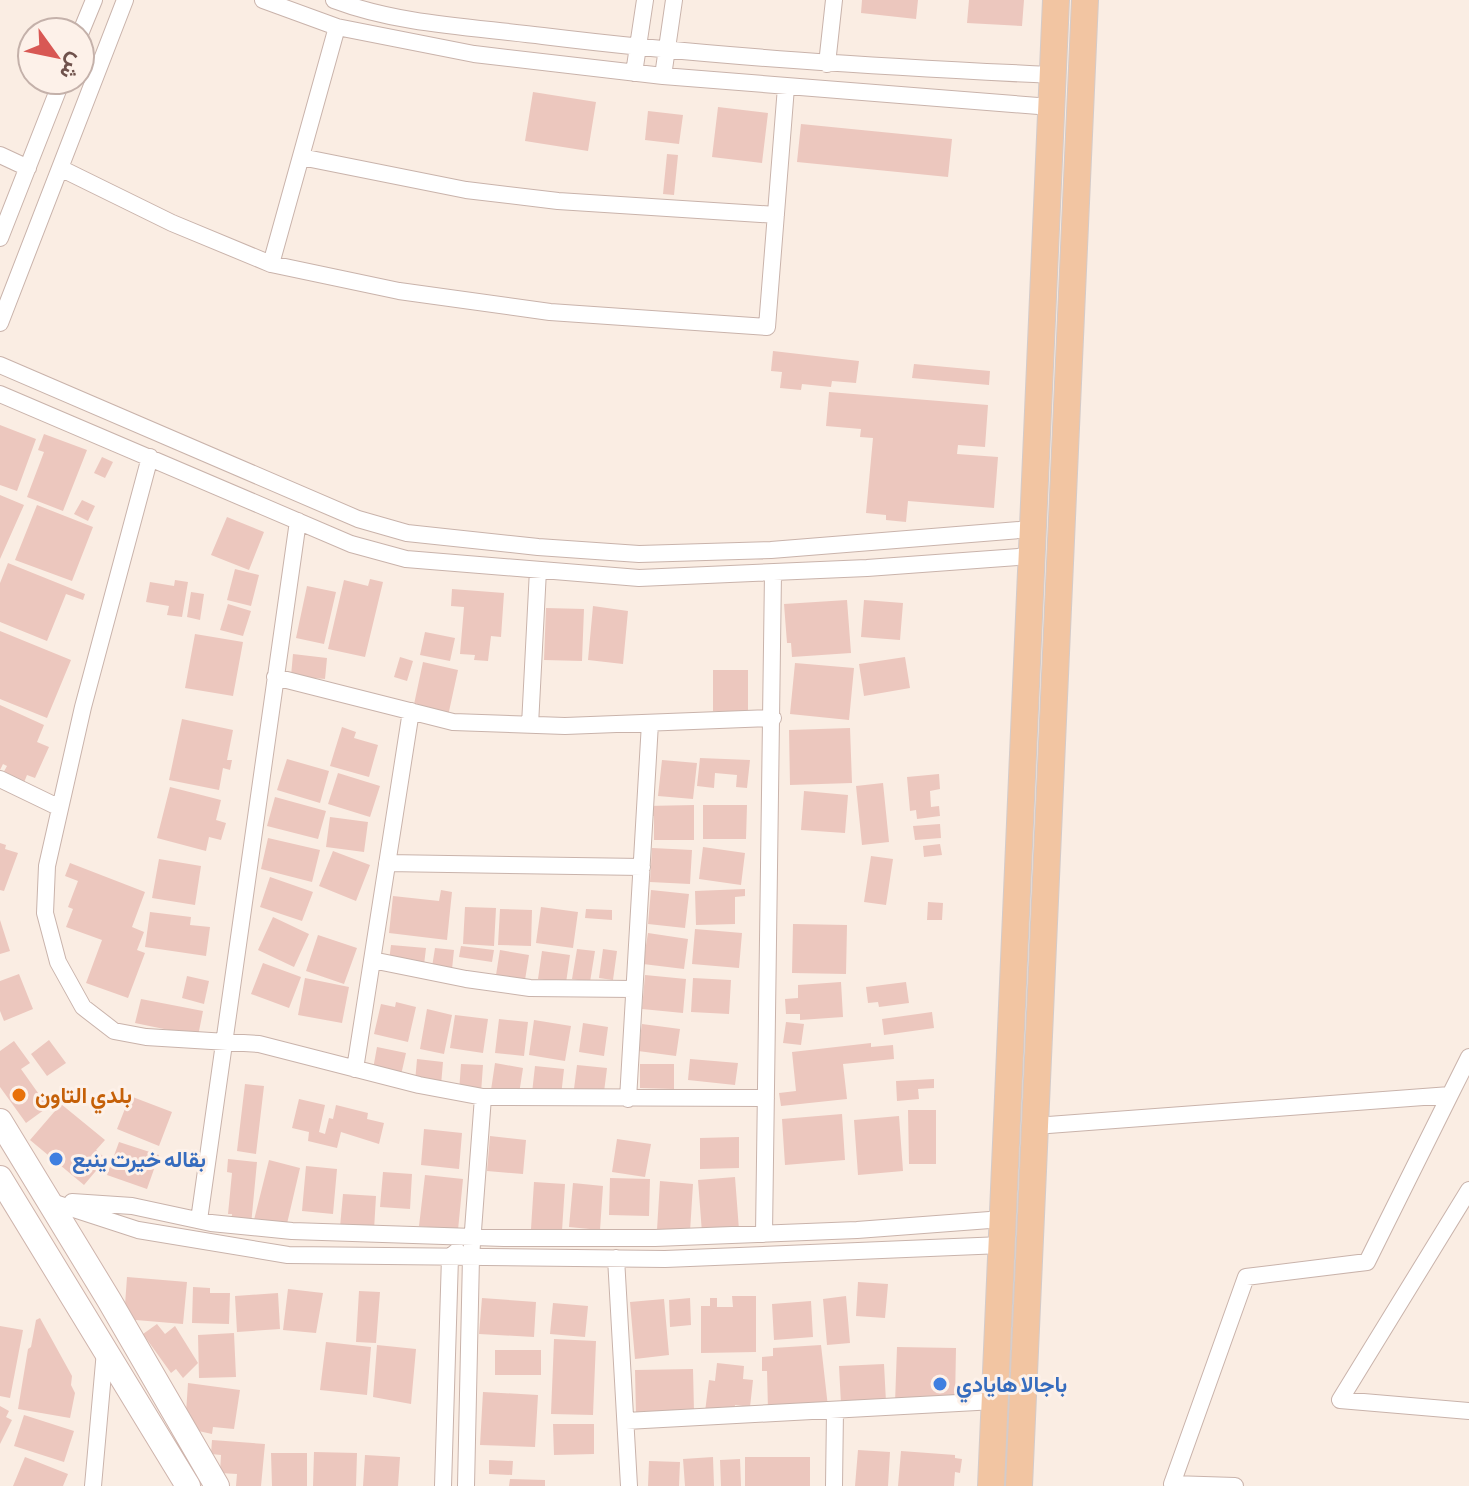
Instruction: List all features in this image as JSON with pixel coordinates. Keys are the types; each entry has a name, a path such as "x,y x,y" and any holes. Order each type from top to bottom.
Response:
{"main road":[{"path":"991,1486 1056,0"},
{"path":"1019,1486 1085,0"}],"street":[{"path":"0,323 125,0"},
{"path":"263,0 337,27 474,54 663,76 1051,107"},
{"path":"334,0 419,21 638,48 827,64 1052,75"},
{"path":"634,73 645,0"},
{"path":"663,76 674,0"},
{"path":"827,64 834,0"},
{"path":"271,264 337,27"},
{"path":"60,168 172,223 271,264 399,291 550,312 767,327 786,87"},
{"path":"0,238 56,96"},
{"path":"0,155 28,168"},
{"path":"301,157 466,190 558,201 776,215"},
{"path":"0,365 358,519 407,533 639,554 771,550 1032,529"},
{"path":"0,394 351,544 406,559 639,578 773,573 1031,556"},
{"path":"150,457 83,707 47,866 45,913 58,962 83,1007 114,1031 146,1037 259,1044 419,1085 483,1097 766,1098"},
{"path":"199,1220 298,521"},
{"path":"530,725 538,570"},
{"path":"764,1234 773,573"},
{"path":"275,677 453,722 530,725 773,718"},
{"path":"355,1069 411,711"},
{"path":"628,1099 650,723"},
{"path":"0,779 60,808"},
{"path":"387,863 642,867"},
{"path":"372,960 530,988 634,989"},
{"path":"1235,1486 1172,1484 1246,1277 1367,1262 1459,1086 1469,1057"},
{"path":"1035,1126 1459,1086"},
{"path":"466,1486 471,1257 483,1097"},
{"path":"0,1121 217,1486"},
{"path":"0,1178 188,1486"},
{"path":"1469,1190 1340,1400 1469,1411"},
{"path":"49,1201 132,1206 199,1220 292,1231 474,1237 655,1238 857,1230 1003,1232"},
{"path":"49,1201 138,1230 288,1255 616,1258 1003,1232"},
{"path":"443,1486 450,1257 474,1237"},
{"path":"616,1258 629,1486"},
{"path":"93,1486 105,1351"},
{"path":"626,1421 995,1401"},
{"path":"834,1486 835,1410"}],"building":[{"path":"862,0 918,0 916,19 861,13"},
{"path":"969,0 1024,0 1022,26 967,23"},
{"path":"533,92 596,102 588,151 525,141"},
{"path":"718,107 768,113 762,163 712,157"},
{"path":"648,111 683,115 679,144 645,140"},
{"path":"801,124 952,139 948,177 797,162"},
{"path":"667,154 678,155 674,195 663,194"},
{"path":"773,351 859,361 856,383 832,381 831,387 802,384 801,390 780,388 782,372 771,371"},
{"path":"914,364 990,371 989,385 912,378"},
{"path":"829,392 988,405 985,447 958,445 957,454 998,457 994,508 908,501 906,522 886,520 886,515 866,513 873,438 860,437 861,429 826,426"},
{"path":"0,425 36,439 17,491 0,485"},
{"path":"44,434 87,450 63,511 27,497 44,452 38,450"},
{"path":"102,457 113,462 105,478 94,473"},
{"path":"0,495 24,505 0,559"},
{"path":"82,500 95,506 88,521 74,514"},
{"path":"37,505 93,527 72,581 15,560"},
{"path":"227,517 264,532 249,570 211,555"},
{"path":"8,563 85,594 83,600 66,594 47,641 0,622 0,583"},
{"path":"235,569 259,575 251,606 227,600"},
{"path":"370,579 383,582 365,657 328,649 344,580 368,586"},
{"path":"175,580 188,582 182,617 167,615 169,606 146,602 150,582 174,586"},
{"path":"307,586 336,592 324,644 296,638"},
{"path":"452,589 504,593 501,637 491,636 488,661 474,660 475,655 460,654 464,607 451,606"},
{"path":"191,592 204,594 200,620 187,617"},
{"path":"847,600 851,653 792,657 791,643 787,643 784,604"},
{"path":"864,600 903,603 900,640 861,637"},
{"path":"228,604 251,611 243,636 220,630"},
{"path":"593,606 628,611 623,664 588,660"},
{"path":"546,608 584,609 582,661 544,660"},
{"path":"0,631 71,660 47,718 0,699"},
{"path":"425,632 455,638 450,661 420,655"},
{"path":"195,634 243,642 233,696 185,688"},
{"path":"293,654 327,658 325,679 291,676"},
{"path":"400,657 413,661 407,681 394,677"},
{"path":"905,657 910,688 864,696 859,664"},
{"path":"423,662 458,670 448,716 413,709"},
{"path":"795,663 854,668 849,720 790,714"},
{"path":"713,670 748,670 748,711 713,711"},
{"path":"0,705 44,725 37,742 49,747 35,778 27,775 23,785 2,775 7,766 3,764 0,770"},
{"path":"182,719 233,730 227,760 232,760 230,770 223,768 219,790 169,780"},
{"path":"342,727 356,732 354,738 378,745 369,777 330,766"},
{"path":"850,728 852,783 790,785 789,730"},
{"path":"700,758 750,760 747,788 736,787 737,775 715,773 714,788 697,786"},
{"path":"287,759 329,771 320,803 277,790"},
{"path":"662,760 697,763 693,799 658,796"},
{"path":"338,773 380,786 370,817 328,804"},
{"path":"939,774 940,789 930,791 931,807 939,806 940,816 917,819 916,810 910,811 907,777"},
{"path":"883,783 889,842 862,845 856,786"},
{"path":"170,787 221,800 216,820 226,823 221,840 209,837 206,851 157,838"},
{"path":"804,791 848,795 845,833 801,830"},
{"path":"275,797 326,811 318,839 267,826"},
{"path":"694,805 694,840 654,840 654,816 646,816 646,806"},
{"path":"703,805 747,805 746,839 703,839"},
{"path":"330,817 368,822 364,852 326,847"},
{"path":"940,824 941,838 915,840 913,826"},
{"path":"268,838 320,850 312,882 261,869"},
{"path":"0,843 6,845 5,849 18,853 4,891 0,890"},
{"path":"940,844 942,855 924,857 923,846"},
{"path":"703,847 745,853 741,885 699,879"},
{"path":"652,848 692,850 690,884 650,882"},
{"path":"333,851 370,865 356,901 319,886"},
{"path":"871,856 893,859 886,905 864,902"},
{"path":"159,859 201,866 195,905 152,898"},
{"path":"70,863 145,892 132,927 144,932 137,950 145,953 128,998 86,983 102,940 66,927 73,909 68,907 78,881 65,876"},
{"path":"270,877 313,892 302,921 260,907"},
{"path":"745,889 745,896 735,897 735,924 696,925 695,891"},
{"path":"441,890 452,892 447,940 389,933 393,896 439,901"},
{"path":"651,890 689,894 685,928 648,924"},
{"path":"928,902 943,903 942,920 927,920"},
{"path":"465,907 496,908 494,946 463,944"},
{"path":"541,907 578,912 573,948 536,943"},
{"path":"500,909 532,910 531,946 498,945"},
{"path":"586,909 612,910 612,920 585,918"},
{"path":"150,912 191,917 190,925 210,927 206,956 145,947"},
{"path":"273,917 309,934 294,967 258,950"},
{"path":"0,920 10,951 0,954"},
{"path":"793,924 847,925 846,974 792,973"},
{"path":"695,929 742,933 739,968 692,964"},
{"path":"648,933 688,939 684,969 643,964"},
{"path":"318,935 357,948 344,984 306,971"},
{"path":"391,945 426,948 424,965 389,961"},
{"path":"461,946 494,950 492,962 459,957"},
{"path":"435,948 454,950 452,969 432,967"},
{"path":"577,949 595,951 590,982 572,979"},
{"path":"603,949 617,951 613,980 599,978"},
{"path":"500,950 529,955 525,980 496,975"},
{"path":"542,951 570,955 566,983 538,979"},
{"path":"263,963 301,977 289,1008 251,994"},
{"path":"19,974 33,1009 4,1021 0,1011 0,981"},
{"path":"645,975 686,979 683,1013 642,1009"},
{"path":"187,976 209,981 204,1004 182,998"},
{"path":"305,978 349,987 342,1023 298,1015"},
{"path":"693,978 731,980 729,1014 691,1012"},
{"path":"841,982 843,1017 800,1020 800,1014 786,1014 785,999 798,998 798,985"},
{"path":"906,982 909,1003 879,1007 878,1002 868,1003 866,987"},
{"path":"141,999 203,1011 198,1036 135,1023"},
{"path":"396,1002 416,1007 408,1042 374,1034 381,1004 395,1007"},
{"path":"427,1009 452,1015 444,1054 420,1049"},
{"path":"932,1012 934,1028 884,1035 882,1019"},
{"path":"455,1015 488,1019 483,1053 450,1048"},
{"path":"499,1019 528,1022 524,1056 495,1053"},
{"path":"534,1020 571,1026 565,1061 529,1055"},
{"path":"786,1022 804,1024 801,1045 783,1043"},
{"path":"583,1023 608,1027 604,1056 579,1052"},
{"path":"642,1024 680,1029 676,1056 638,1051"},
{"path":"49,1040 66,1063 47,1076 31,1054"},
{"path":"14,1041 30,1063 21,1069 48,1107 26,1123 0,1087 0,1051"},
{"path":"871,1043 871,1047 893,1045 894,1059 843,1064 847,1099 781,1106 779,1093 796,1091 792,1052"},
{"path":"377,1047 406,1053 401,1075 373,1069"},
{"path":"417,1059 443,1062 441,1085 415,1082"},
{"path":"690,1059 738,1063 735,1085 688,1080"},
{"path":"495,1063 523,1068 519,1094 491,1090"},
{"path":"461,1064 483,1065 481,1093 459,1092"},
{"path":"640,1064 674,1064 674,1089 640,1088"},
{"path":"577,1065 607,1068 604,1092 574,1089"},
{"path":"535,1066 564,1069 561,1096 532,1093"},
{"path":"934,1079 934,1088 918,1089 919,1099 897,1101 896,1081"},
{"path":"245,1084 264,1086 256,1154 237,1151"},
{"path":"130,1096 172,1112 159,1146 117,1129"},
{"path":"299,1099 325,1105 319,1132 325,1134 336,1105 368,1113 367,1119 384,1123 379,1144 341,1132 337,1148 308,1141 309,1132 292,1128"},
{"path":"61,1104 105,1140 96,1150 106,1159 84,1185 30,1140"},
{"path":"908,1110 936,1110 936,1164 909,1164"},
{"path":"842,1114 845,1160 785,1165 782,1119"},
{"path":"899,1116 903,1171 858,1175 854,1120"},
{"path":"424,1129 462,1133 459,1169 421,1165"},
{"path":"490,1136 526,1140 523,1174 487,1171"},
{"path":"739,1137 739,1168 700,1169 700,1138"},
{"path":"617,1139 651,1144 645,1177 612,1172"},
{"path":"119,1142 159,1155 147,1189 107,1175"},
{"path":"228,1159 257,1162 251,1225 231,1223 232,1214 228,1214 232,1173 227,1172"},
{"path":"269,1160 300,1168 286,1228 254,1220"},
{"path":"306,1166 337,1169 333,1214 302,1211"},
{"path":"383,1172 412,1174 410,1209 380,1207"},
{"path":"425,1175 463,1179 458,1230 419,1226"},
{"path":"735,1177 739,1230 702,1233 698,1180"},
{"path":"610,1178 650,1179 649,1216 609,1215"},
{"path":"660,1181 693,1184 690,1232 657,1230"},
{"path":"534,1182 565,1184 562,1231 531,1229"},
{"path":"573,1183 603,1186 600,1230 569,1227"},
{"path":"343,1194 376,1196 374,1230 340,1227"},
{"path":"127,1277 187,1282 183,1324 124,1319"},
{"path":"858,1282 888,1284 885,1318 856,1316"},
{"path":"193,1287 210,1288 210,1293 230,1293 229,1324 192,1323"},
{"path":"288,1289 323,1293 316,1333 283,1330"},
{"path":"359,1291 380,1292 376,1343 356,1342"},
{"path":"278,1293 280,1329 237,1332 235,1296"},
{"path":"732,1296 756,1296 756,1352 701,1353 701,1306 710,1306 710,1298 717,1298 717,1307 733,1307"},
{"path":"846,1296 850,1343 827,1345 823,1299"},
{"path":"482,1298 536,1302 534,1337 479,1334"},
{"path":"690,1298 691,1325 670,1327 669,1300"},
{"path":"664,1299 669,1355 635,1359 630,1302"},
{"path":"811,1301 813,1337 774,1340 772,1304"},
{"path":"553,1303 588,1306 585,1337 550,1334"},
{"path":"40,1318 72,1376 71,1385 75,1393 70,1418 18,1409 28,1349 36,1320"},
{"path":"157,1324 165,1334 175,1326 198,1363 183,1378 176,1369 171,1373 143,1334"},
{"path":"0,1326 23,1330 10,1398 0,1396"},
{"path":"234,1333 236,1377 199,1378 198,1335"},
{"path":"554,1339 596,1341 593,1415 551,1414"},
{"path":"326,1342 371,1347 367,1395 320,1390"},
{"path":"377,1345 416,1349 411,1404 373,1397"},
{"path":"821,1345 828,1407 768,1410 767,1371 762,1371 762,1357 773,1356 773,1348"},
{"path":"897,1347 956,1348 955,1401 895,1403"},
{"path":"495,1350 541,1350 541,1375 495,1375"},
{"path":"717,1363 744,1366 743,1379 753,1380 750,1407 735,1405 734,1414 705,1412 709,1380 715,1381"},
{"path":"884,1364 886,1402 841,1404 839,1366"},
{"path":"693,1369 694,1412 636,1414 635,1370"},
{"path":"188,1383 240,1390 234,1429 213,1427 212,1434 185,1428"},
{"path":"483,1392 538,1395 535,1447 480,1445"},
{"path":"0,1406 9,1411 6,1417 12,1420 0,1444"},
{"path":"24,1415 74,1431 64,1462 14,1446"},
{"path":"553,1424 594,1424 594,1454 554,1455"},
{"path":"212,1440 265,1444 261,1486 236,1486 237,1474 220,1473 221,1455 211,1454"},
{"path":"858,1450 890,1452 888,1486 855,1486"},
{"path":"901,1451 955,1455 955,1458 962,1459 960,1473 955,1472 954,1486 898,1486"},
{"path":"314,1452 357,1453 356,1486 313,1486"},
{"path":"271,1453 307,1453 307,1486 272,1486"},
{"path":"365,1455 400,1457 398,1486 363,1486"},
{"path":"25,1457 68,1474 63,1486 13,1486"},
{"path":"713,1457 714,1486 685,1486 683,1459"},
{"path":"745,1457 810,1457 810,1486 745,1486"},
{"path":"740,1459 741,1486 721,1486 720,1460"},
{"path":"489,1460 513,1461 512,1475 489,1474"},
{"path":"649,1461 680,1462 679,1486 648,1486"},
{"path":"510,1479 545,1480 545,1486 509,1486"}],"place":[{"name":"بلدي التاون","path":"19,1095"},
{"name":"بقاله خيرت ينبع","path":"56,1159"},
{"name":"باجالا هايادي","path":"940,1384"}]}
